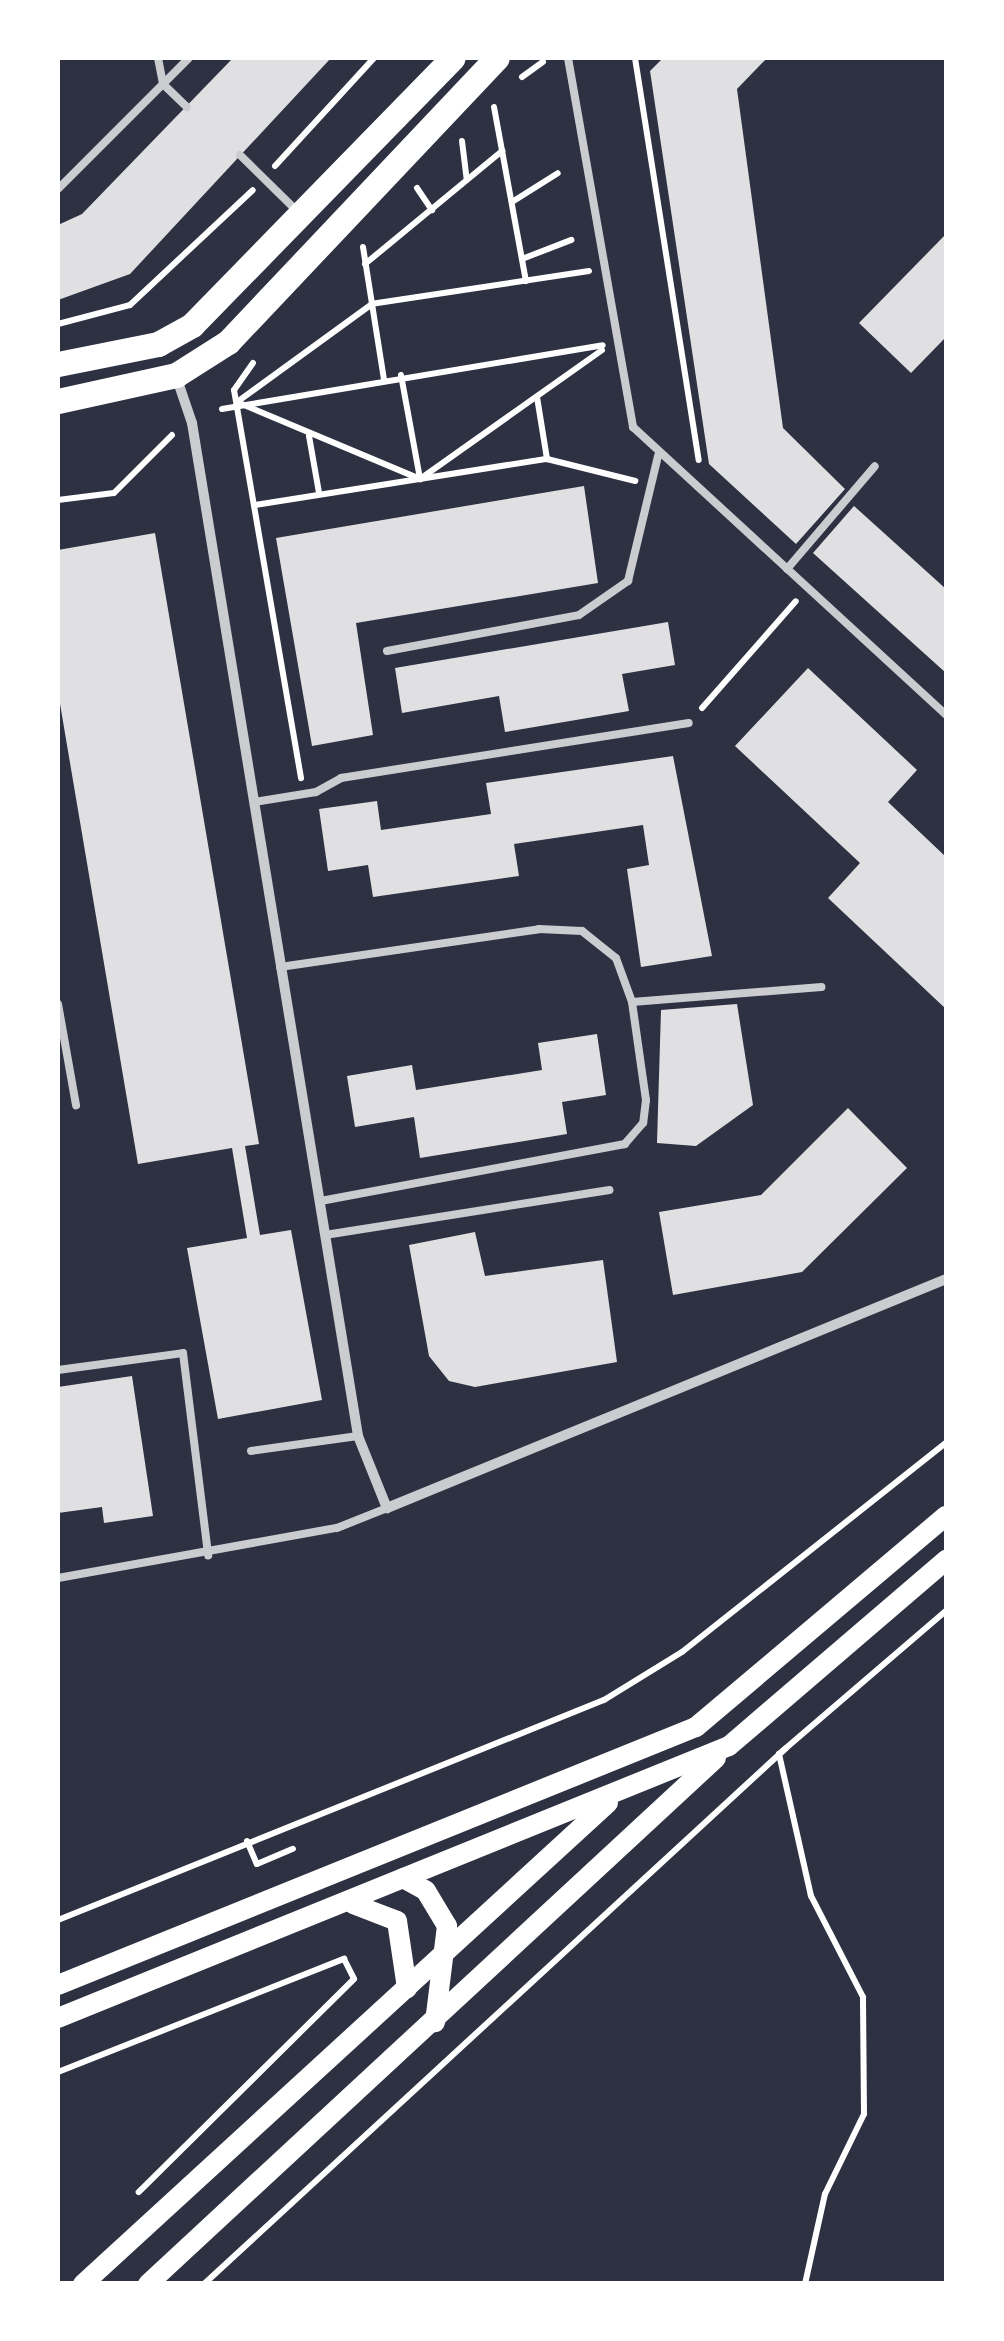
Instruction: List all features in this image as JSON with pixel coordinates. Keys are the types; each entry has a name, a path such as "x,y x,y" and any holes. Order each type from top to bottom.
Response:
{"main road":[{"path":"58,364 158,344 214,307 453,58"},
{"path":"58,401 176,375 228,342 497,58"},
{"path":"83,2284 617,1794 946,1516"},
{"path":"148,2284 729,1746 946,1560"},
{"path":"58,1986 696,1727"},
{"path":"58,2018 408,1880 729,1746"},
{"path":"346,1872 408,1880 438,1905 449,1950 435,2022"},
{"path":"350,1903 396,1920 406,1988"}],"street":[{"path":"176,375 192,423 358,1436 387,1508 946,1279"}],"lane":[{"path":"158,58 162,84 187,107"},
{"path":"58,189 189,58"},
{"path":"568,58 621,399 658,456 946,715"},
{"path":"240,156 304,217"},
{"path":"387,651 580,615 628,582 658,456"},
{"path":"787,569 875,466"},
{"path":"254,802 304,794 341,778 689,723"},
{"path":"280,967 539,929 582,931 616,958 632,1002 646,1100 643,1124 624,1144 319,1201"},
{"path":"632,1002 821,987"},
{"path":"58,1004 76,1105"},
{"path":"325,1236 609,1190"},
{"path":"58,1370 183,1353 208,1555"},
{"path":"251,1451 358,1436"},
{"path":"58,1578 208,1555 387,1508"}],"path":[{"path":"635,58 700,467"},
{"path":"494,106 526,280"},
{"path":"462,141 467,180"},
{"path":"366,264 502,151"},
{"path":"512,202 558,173"},
{"path":"417,188 432,210"},
{"path":"522,259 570,240"},
{"path":"349,261 363,246 384,379"},
{"path":"222,409 372,304 600,269"},
{"path":"58,324 130,305"},
{"path":"237,402 612,343"},
{"path":"420,479 612,343"},
{"path":"268,346 242,374 237,402 304,794"},
{"path":"401,375 420,479"},
{"path":"537,397 547,459"},
{"path":"237,402 420,479"},
{"path":"58,500 114,493 175,432"},
{"path":"309,434 319,494"},
{"path":"255,505 547,459 650,485"},
{"path":"689,723 807,588"},
{"path":"58,1920 604,1700 682,1652 946,1443"},
{"path":"805,2284 825,2194 864,2114 862,1997 811,1896 779,1754 946,1611"},
{"path":"204,2284 786,1748"},
{"path":"247,1841 257,1864 293,1849"},
{"path":"58,2072 344,1958 354,1979 128,2202"}],"building":[{"path":"233,58 331,58 130,274 58,300 58,225 82,214"},
{"path":"663,58 767,58 737,89 783,428 845,489 796,544 709,464 650,71"},
{"path":"946,234 946,337 911,373 859,323"},
{"path":"584,486 598,583 356,623 373,735 312,746 276,538"},
{"path":"854,506 946,589 946,673 813,553"},
{"path":"155,533 259,1144 245,1146 260,1235 291,1230 322,1400 218,1419 187,1248 247,1238 232,1148 138,1164 58,692 58,550"},
{"path":"668,622 675,665 622,674 629,711 505,732 499,696 402,713 395,668"},
{"path":"808,668 917,770 888,802 946,857 946,1009 828,898 860,863 735,746"},
{"path":"673,756 712,956 641,967 627,869 649,865 643,825 514,844 519,876 373,897 368,865 328,871 319,809 377,801 381,830 491,814 486,783"},
{"path":"737,1004 753,1105 696,1146 657,1143 661,1010"},
{"path":"597,1034 606,1095 562,1102 567,1134 420,1158 414,1117 355,1127 347,1076 412,1065 416,1090 542,1070 538,1043"},
{"path":"848,1108 907,1168 802,1272 673,1295 659,1212 761,1195"},
{"path":"475,1232 485,1276 603,1260 617,1362 475,1387 449,1381 429,1356 409,1245"},
{"path":"132,1376 153,1516 104,1523 102,1507 58,1513 58,1387"}]}
